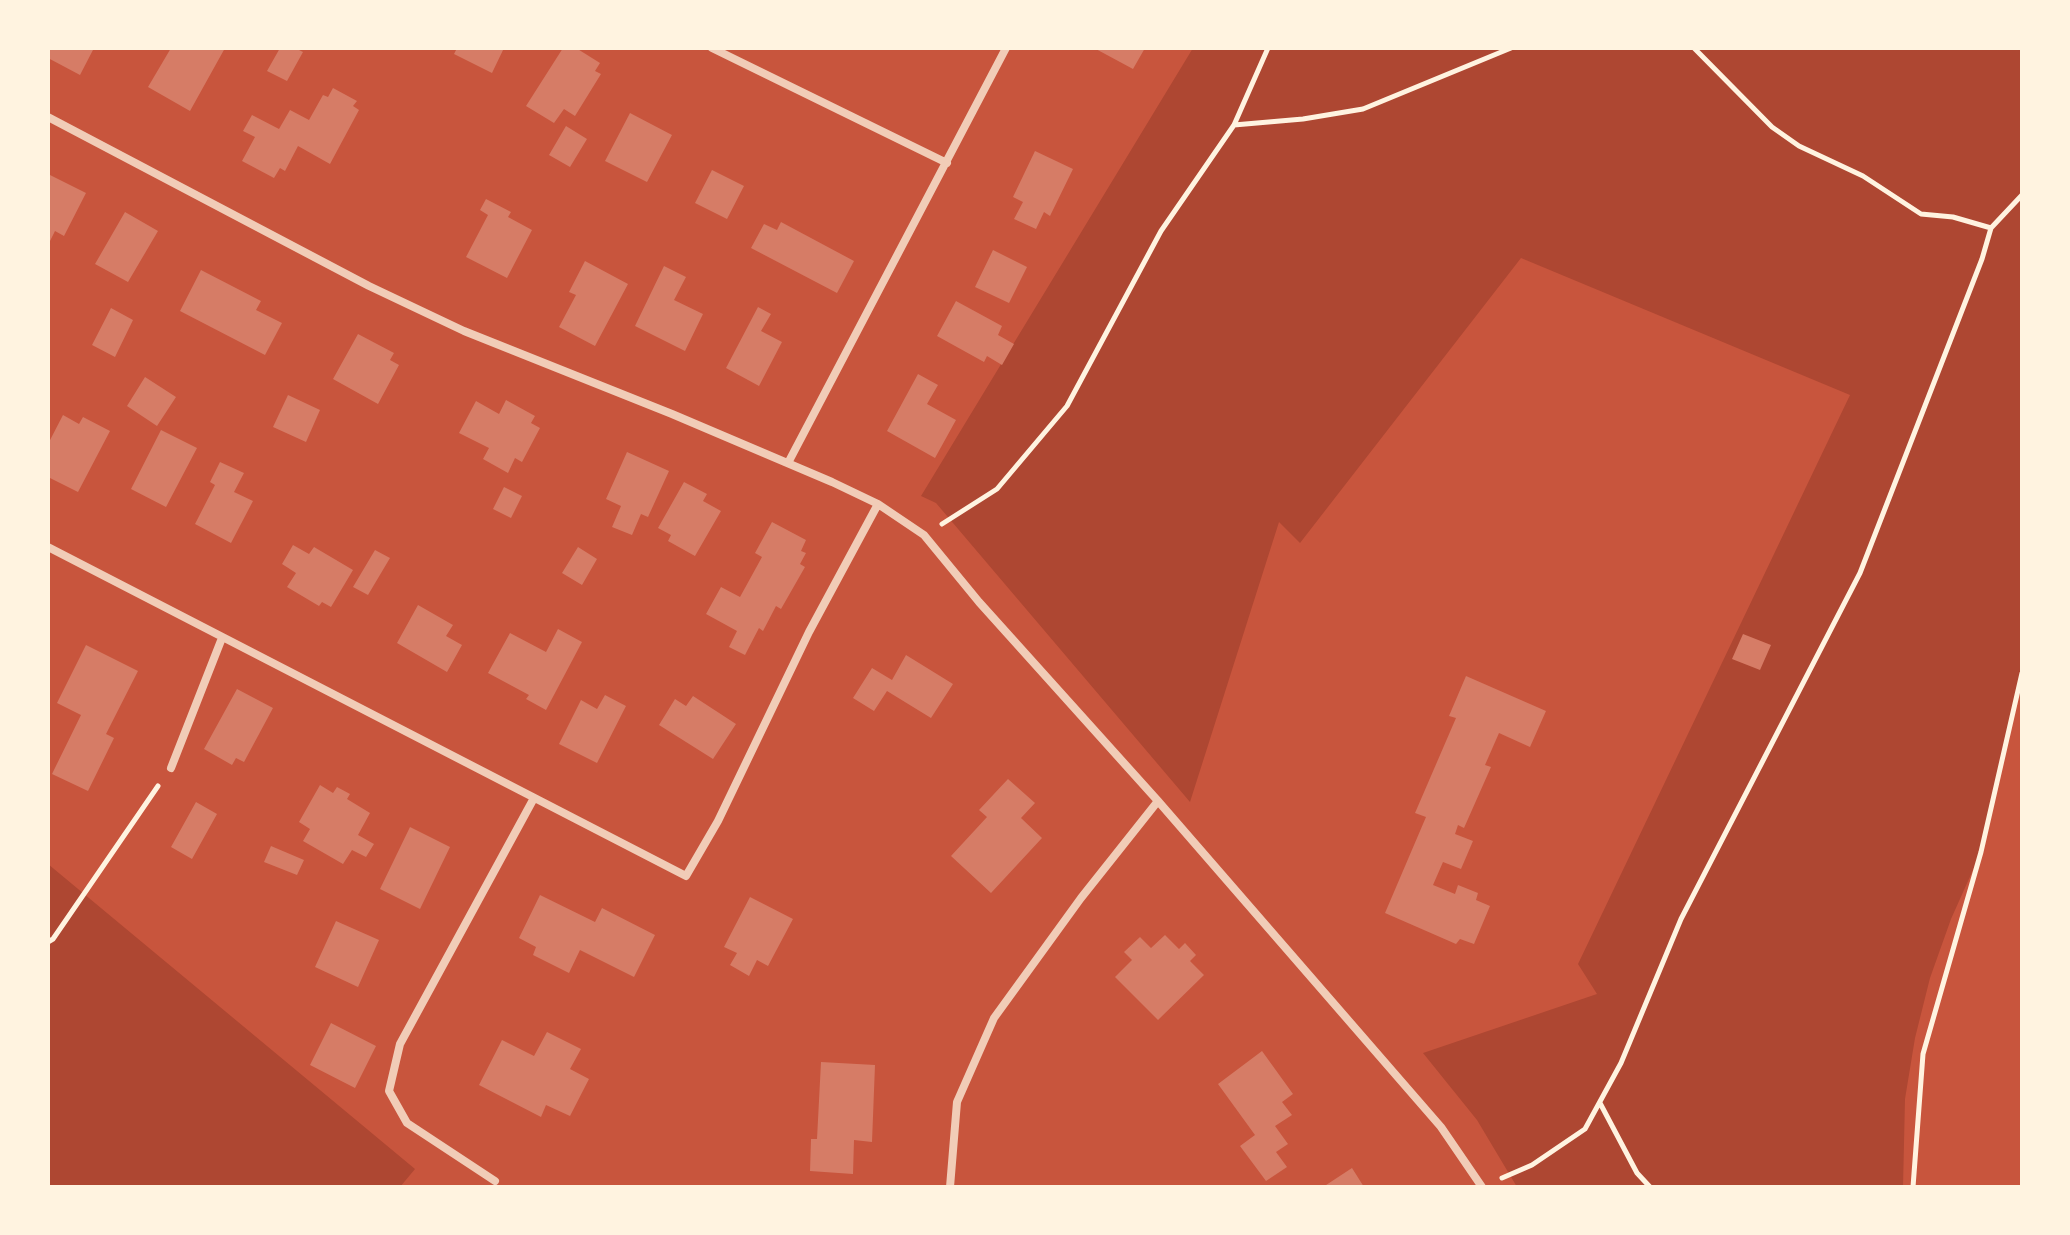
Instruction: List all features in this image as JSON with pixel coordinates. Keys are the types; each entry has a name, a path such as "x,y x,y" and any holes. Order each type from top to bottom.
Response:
{"street":[{"path":"712,48 947,163"},
{"path":"788,463 1006,48"},
{"path":"48,117 274,238 464,331 788,463 878,504 924,535 979,602 1158,801 1441,1127 1482,1187"},
{"path":"48,547 686,876 718,821 809,632 878,504"},
{"path":"171,768 222,638"},
{"path":"495,1181 407,1123 389,1091 400,1044 534,798"},
{"path":"950,1187 957,1102 994,1018 1081,898 1158,801"}],"path":[{"path":"924,535 997,489 1067,406 1161,231 1234,125 1268,48"},
{"path":"1234,125 1303,119 1363,109 1511,48"},
{"path":"1694,48 1772,127 1799,146 1863,176 1921,214 1953,217 1991,228"},
{"path":"1482,1187 1532,1165 1585,1129 1600,1102 1621,1063 1681,919 1860,573 1982,259 1991,228 2022,195"},
{"path":"1913,1187 1923,1054 1981,852 2022,673"},
{"path":"48,942 171,768"},
{"path":"1600,1102 1637,1173 1650,1187"}],"shaded area":[{"path":"1193,48 2022,48 2022,677 1977,861 1951,919 1930,978 1915,1038 1905,1099 1903,1187 1517,1187 1477,1120 1423,1053 1597,994 1578,964 1850,395 1521,258 1300,543 1279,522 1190,802 936,503 921,496"},
{"path":"48,864 415,1169 400,1187 48,1187"}],"building":[{"path":"48,48 94,48 80,75 48,58"},
{"path":"171,48 225,48 190,111 148,87"},
{"path":"280,48 295,48 303,52 287,81 267,71"},
{"path":"457,48 504,48 492,73 454,54"},
{"path":"563,48 576,48 600,63 595,71 601,74 575,116 564,109 554,123 526,106"},
{"path":"1094,48 1145,48 1133,69"},
{"path":"333,88 357,101 353,106 359,110 330,164 298,146 285,171 280,168 274,178 242,161 255,137 243,131 252,115 279,129 290,110 309,120 323,95 328,97"},
{"path":"630,113 672,135 647,182 605,161"},
{"path":"566,126 587,139 570,167 549,155"},
{"path":"1035,151 1073,169 1050,216 1044,212 1036,229 1014,219 1023,202 1013,197"},
{"path":"712,170 744,186 727,219 695,203"},
{"path":"48,174 86,193 64,236 55,231 48,245"},
{"path":"486,199 511,212 508,217 532,230 507,278 466,257 488,215 480,210"},
{"path":"125,212 158,231 128,282 95,264"},
{"path":"781,222 854,261 837,293 751,248 764,224 777,230"},
{"path":"993,250 1027,267 1009,303 975,287"},
{"path":"585,261 628,284 595,346 559,327 576,295 569,292"},
{"path":"664,266 686,277 674,300 703,314 685,351 635,326"},
{"path":"201,270 261,301 256,310 282,323 265,355 180,311"},
{"path":"956,301 1002,326 998,335 1014,344 1002,365 987,356 984,362 937,336"},
{"path":"758,307 771,314 761,331 782,342 759,386 726,368"},
{"path":"111,308 133,320 115,357 92,345"},
{"path":"358,334 394,353 390,360 399,365 378,404 333,379"},
{"path":"918,374 938,385 927,404 956,420 935,458 887,431"},
{"path":"145,377 176,397 157,426 127,406"},
{"path":"288,395 320,410 306,442 273,427"},
{"path":"506,400 535,416 531,423 540,428 522,462 515,458 508,473 483,459 489,448 459,433 476,401 499,414"},
{"path":"63,415 79,424 83,417 110,431 78,492 48,477 48,444"},
{"path":"161,430 197,448 166,507 131,489"},
{"path":"627,452 669,471 648,517 641,514 632,535 612,527 621,506 606,499"},
{"path":"220,462 244,473 234,492 253,501 231,543 195,524 215,485 210,482"},
{"path":"684,482 707,494 703,501 721,511 695,556 668,541 671,535 658,528"},
{"path":"504,487 522,496 511,518 493,509"},
{"path":"772,522 806,540 801,551 806,553 800,564 805,567 781,609 776,606 763,631 759,628 745,655 729,647 737,631 706,614 721,587 740,597 762,557 755,553"},
{"path":"293,545 309,554 314,547 353,570 331,607 322,602 319,606 287,587 296,573 282,564"},
{"path":"578,547 597,559 582,585 562,573"},
{"path":"375,550 390,558 368,595 353,587"},
{"path":"418,605 453,625 446,636 462,645 447,672 397,643"},
{"path":"558,629 582,642 546,710 526,699 529,695 488,673 510,633 546,652"},
{"path":"1743,634 1771,645 1760,670 1732,659"},
{"path":"86,645 138,671 106,734 114,738 88,791 52,774 81,715 57,703"},
{"path":"906,655 953,684 931,718 887,691 874,711 853,698 872,668 892,680"},
{"path":"1466,676 1546,711 1530,747 1499,733 1485,765 1491,767 1464,828 1458,825 1455,834 1473,841 1461,869 1443,862 1433,885 1455,894 1458,885 1478,893 1476,900 1490,906 1474,944 1460,939 1456,944 1385,913 1426,817 1415,813 1456,718 1449,716"},
{"path":"237,689 273,708 244,762 236,758 232,765 204,749"},
{"path":"605,695 626,706 597,763 559,744 581,700 597,709"},
{"path":"693,696 736,724 713,759 659,725 675,699 686,706"},
{"path":"1008,779 1035,803 1021,818 1042,838 991,893 951,856 987,817 979,810"},
{"path":"320,785 333,793 337,787 350,794 347,799 370,813 358,835 374,844 366,857 352,850 343,864 303,841 310,829 299,822"},
{"path":"196,802 217,814 192,859 171,847"},
{"path":"410,827 450,847 420,909 380,889"},
{"path":"271,846 304,860 297,875 264,862"},
{"path":"540,895 595,922 602,908 655,935 634,977 580,950 569,973 533,955 536,947 519,938"},
{"path":"750,897 793,919 768,966 757,960 749,976 730,965 737,953 724,947"},
{"path":"336,921 379,940 358,987 315,967"},
{"path":"1165,935 1179,949 1185,943 1196,955 1190,961 1204,975 1158,1020 1115,977 1132,960 1124,952 1140,937 1151,948"},
{"path":"331,1023 376,1046 355,1088 310,1065"},
{"path":"547,1032 581,1049 570,1069 589,1079 570,1116 546,1105 541,1117 479,1085 502,1040 534,1056"},
{"path":"1262,1051 1293,1094 1282,1102 1292,1115 1275,1126 1288,1144 1276,1152 1287,1167 1266,1181 1240,1146 1255,1135 1218,1084"},
{"path":"821,1062 875,1065 872,1142 854,1140 853,1174 810,1171 811,1139 817,1139"},
{"path":"1352,1168 1364,1187 1323,1187"}]}
